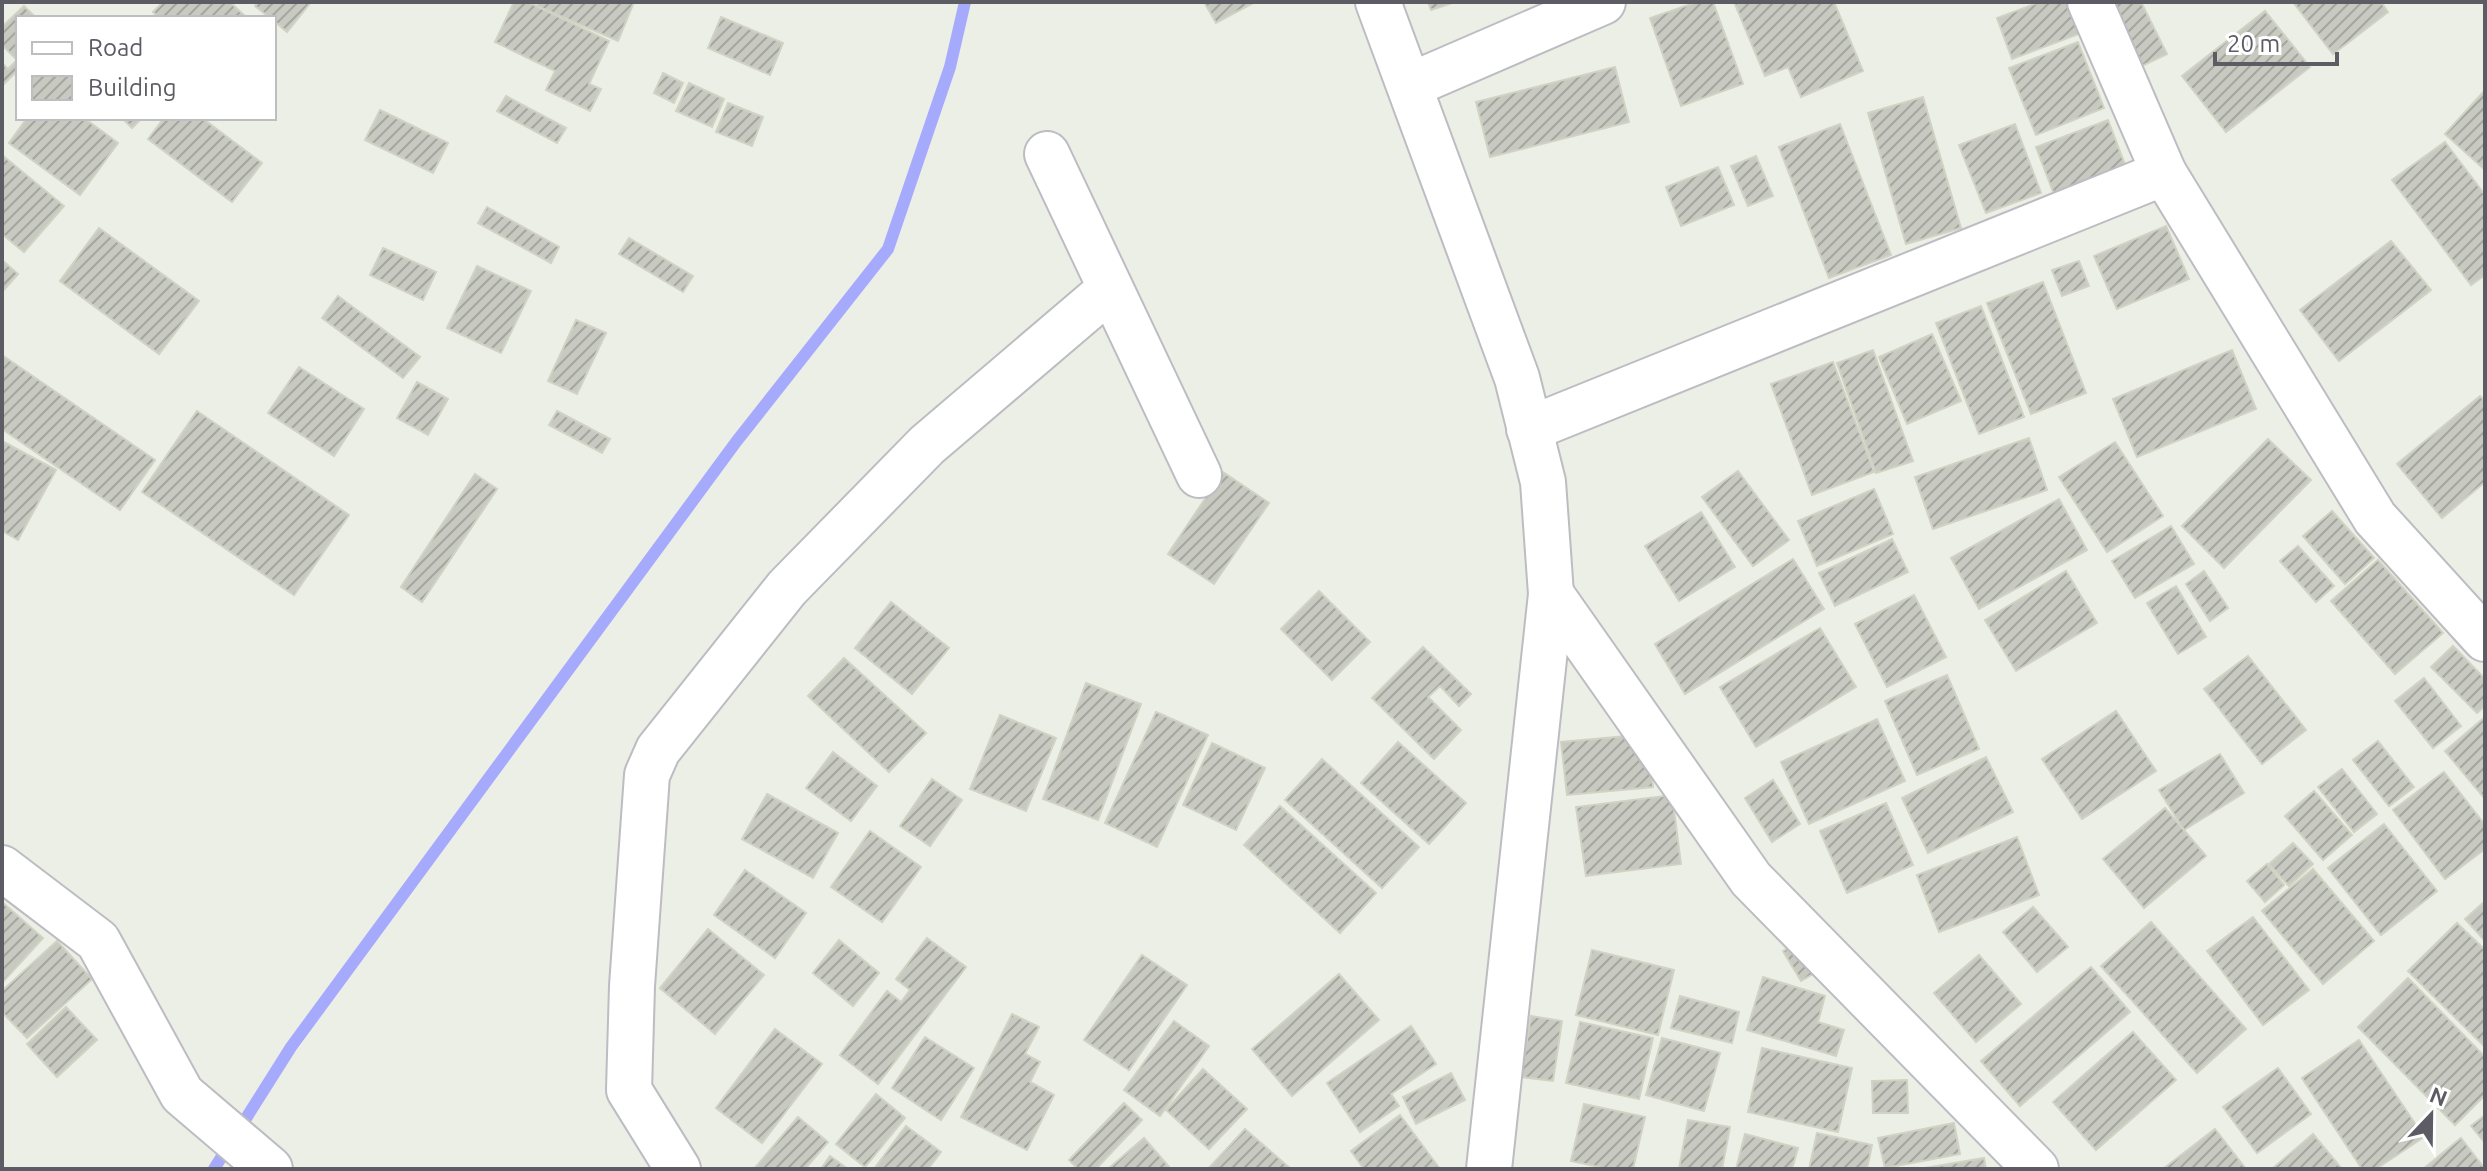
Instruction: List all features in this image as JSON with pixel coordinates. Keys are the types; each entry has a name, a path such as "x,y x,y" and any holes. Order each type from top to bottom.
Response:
{"street":[{"path":"1378,2 1517,378 1543,482 1551,594 1489,1169"},
{"path":"1411,85 1603,2"},
{"path":"2090,2 2164,173 2375,518 2485,639"},
{"path":"1047,154 1199,475"},
{"path":"1529,429 2164,173"},
{"path":"678,1169 629,1090 631,1000 647,775 658,750 787,588 927,445 1110,289"},
{"path":"1551,594 1751,879 2036,1169"},
{"path":"2,868 98,941 182,1094 264,1164"}],"building":[{"path":"163,2 230,2 245,16 157,16 153,12"},
{"path":"258,2 311,2 287,32 276,23 276,16 268,16 255,6"},
{"path":"514,2 528,2 609,41 589,84 601,89 590,111 546,90 555,71 495,42"},
{"path":"539,2 634,2 618,41 537,6"},
{"path":"1204,2 1255,2 1216,23"},
{"path":"1428,2 1455,2 1431,10"},
{"path":"1697,2 1713,2 1743,84 1681,106 1650,18"},
{"path":"1734,2 1834,2 1863,71 1801,97 1788,67 1765,76"},
{"path":"2040,2 2077,2 2087,31 2012,59 1997,18"},
{"path":"2106,2 2141,2 2167,54 2140,67"},
{"path":"2293,2 2381,2 2388,12 2333,54"},
{"path":"24,6 34,16 16,16 16,59 2,45 2,27"},
{"path":"2265,11 2310,67 2226,132 2182,76"},
{"path":"721,17 783,43 770,75 708,48"},
{"path":"2078,42 2104,108 2036,135 2009,68"},
{"path":"16,61 16,72 3,85 2,63 8,69"},
{"path":"1615,67 1629,122 1490,157 1476,102"},
{"path":"663,73 683,83 674,103 654,93"},
{"path":"689,83 724,99 712,127 676,111"},
{"path":"2485,90 2485,170 2445,134"},
{"path":"506,96 566,128 557,143 497,111"},
{"path":"1923,97 1961,228 1906,244 1868,113"},
{"path":"728,103 763,117 752,146 716,132"},
{"path":"380,110 448,143 433,173 365,140"},
{"path":"26,120 87,120 118,143 80,195 9,143"},
{"path":"124,120 140,120 132,128"},
{"path":"162,120 205,120 262,163 232,202 148,139"},
{"path":"2108,120 2127,170 2055,197 2036,147"},
{"path":"1840,124 1891,255 1829,278 1779,147"},
{"path":"2015,124 2041,193 1986,213 1959,145"},
{"path":"2445,142 2485,195 2485,275 2471,285 2392,180"},
{"path":"2,155 64,206 24,252 2,234"},
{"path":"1756,156 1773,196 1748,206 1731,166"},
{"path":"1718,167 1734,205 1681,226 1666,187"},
{"path":"487,207 559,247 551,263 478,223"},
{"path":"2166,226 2189,279 2117,309 2094,256"},
{"path":"99,228 199,301 159,354 60,281"},
{"path":"629,238 693,276 683,292 619,254"},
{"path":"2391,241 2431,290 2339,361 2300,310"},
{"path":"383,248 436,272 423,300 370,275"},
{"path":"2,260 18,274 2,292"},
{"path":"2079,261 2089,286 2062,296 2052,270"},
{"path":"477,266 531,291 501,353 447,328"},
{"path":"2043,282 2086,393 2031,414 1987,303"},
{"path":"338,296 420,357 403,378 322,318"},
{"path":"1981,306 2024,417 1979,434 1936,323"},
{"path":"576,320 606,333 577,394 548,381"},
{"path":"1932,334 1961,401 1907,424 1879,357"},
{"path":"1873,350 1913,461 1876,473 1837,363"},
{"path":"2232,350 2256,409 2137,457 2113,399"},
{"path":"2,355 155,460 120,510 2,429"},
{"path":"1833,362 1874,472 1812,495 1771,384"},
{"path":"299,367 364,409 334,456 268,413"},
{"path":"417,382 448,399 428,435 397,418"},
{"path":"2480,396 2485,401 2485,482 2442,518 2397,464"},
{"path":"197,411 349,515 294,595 142,492"},
{"path":"557,411 610,439 602,453 549,425"},
{"path":"2029,438 2047,490 1933,529 1915,477"},
{"path":"2268,439 2311,480 2224,568 2182,526"},
{"path":"2,441 56,470 18,540 2,531"},
{"path":"2115,442 2163,516 2107,552 2059,477"},
{"path":"1738,471 1789,540 1753,566 1702,497"},
{"path":"1223,472 1269,503 1214,584 1168,554"},
{"path":"475,474 497,489 422,602 401,587"},
{"path":"1874,489 1893,534 1817,566 1798,521"},
{"path":"2059,499 2087,550 1979,609 1951,558"},
{"path":"2332,511 2374,558 2345,584 2303,536"},
{"path":"1701,512 1735,567 1679,601 1645,546"},
{"path":"2171,526 2194,564 2135,598 2112,561"},
{"path":"1892,539 1908,572 1835,606 1819,573"},
{"path":"2298,546 2334,586 2316,602 2280,561"},
{"path":"1793,559 1824,609 1685,694 1655,644"},
{"path":"2378,560 2443,633 2395,674 2331,601"},
{"path":"2066,571 2097,623 2016,671 1985,620"},
{"path":"2204,571 2228,608 2210,621 2186,584"},
{"path":"2176,586 2206,637 2178,654 2147,603"},
{"path":"1319,591 1370,642 1332,680 1281,629"},
{"path":"1914,595 1946,657 1887,687 1855,624"},
{"path":"891,602 949,648 912,694 855,648"},
{"path":"1820,628 1856,687 1756,747 1720,687"},
{"path":"2453,646 2485,679 2485,706 2477,713 2431,667"},
{"path":"1423,647 1471,694 1459,706 1440,686 1428,697 1461,730 1434,759 1372,698"},
{"path":"2248,656 2306,730 2262,764 2204,689"},
{"path":"844,658 926,733 889,772 808,696"},
{"path":"1947,675 1979,749 1917,775 1885,701"},
{"path":"2424,678 2461,726 2433,748 2395,701"},
{"path":"1086,683 1141,704 1098,820 1043,799"},
{"path":"2116,711 2156,771 2082,819 2042,759"},
{"path":"1156,712 1208,735 1157,847 1105,823"},
{"path":"1000,715 1056,738 1026,811 970,789"},
{"path":"2485,717 2485,799 2445,751"},
{"path":"1877,719 1905,781 1809,824 1781,762"},
{"path":"1648,734 1653,787 1567,795 1561,742"},
{"path":"2378,741 2414,787 2389,806 2353,760"},
{"path":"1398,742 1466,803 1429,844 1361,783"},
{"path":"1212,743 1265,768 1236,830 1183,805"},
{"path":"833,752 877,786 851,821 806,788"},
{"path":"2220,754 2244,793 2184,830 2159,790"},
{"path":"1986,757 2013,812 1928,853 1902,798"},
{"path":"1322,759 1419,847 1382,888 1285,800"},
{"path":"2342,769 2377,814 2354,832 2318,787"},
{"path":"2444,772 2485,825 2485,849 2445,879 2393,810"},
{"path":"932,779 962,800 930,846 900,826"},
{"path":"1773,780 1800,824 1772,842 1745,798"},
{"path":"2314,791 2352,835 2323,860 2285,816"},
{"path":"767,794 838,833 813,878 742,839"},
{"path":"1672,795 1681,864 1586,876 1576,807"},
{"path":"1886,803 1913,865 1847,893 1820,831"},
{"path":"1280,806 1376,893 1340,933 1244,845"},
{"path":"2165,808 2206,856 2144,908 2103,859"},
{"path":"2384,824 2437,891 2381,935 2328,868"},
{"path":"870,831 921,867 882,922 831,887"},
{"path":"2017,837 2039,895 1939,932 1917,875"},
{"path":"2293,843 2313,864 2289,886 2269,864"},
{"path":"2267,864 2284,885 2265,902 2247,881"},
{"path":"2313,869 2374,941 2323,984 2262,911"},
{"path":"745,870 806,913 775,958 714,915"},
{"path":"2485,901 2485,941 2465,919"},
{"path":"2,902 43,938 2,983"},
{"path":"2033,907 2068,947 2037,972 2003,932"},
{"path":"2253,917 2309,990 2263,1025 2207,951"},
{"path":"2151,922 2246,1029 2197,1073 2101,966"},
{"path":"2457,923 2485,950 2485,1047 2408,971"},
{"path":"708,929 764,975 715,1034 660,988"},
{"path":"927,938 966,967 878,1084 840,1055 887,991 901,1002 910,990 896,979"},
{"path":"839,940 879,973 853,1006 813,973"},
{"path":"1802,940 1820,970 1801,981 1783,951"},
{"path":"57,941 92,979 27,1038 2,1012 2,991"},
{"path":"1592,950 1674,970 1658,1035 1576,1015"},
{"path":"1142,955 1187,985 1129,1070 1084,1040"},
{"path":"1979,955 2021,1004 1976,1042 1934,993"},
{"path":"2091,967 2130,1012 2020,1106 1981,1061"},
{"path":"1339,974 1379,1020 1292,1096 1252,1049"},
{"path":"1763,977 1825,996 1818,1022 1844,1030 1836,1056 1747,1030"},
{"path":"2408,978 2485,1057 2485,1095 2455,1125 2358,1027"},
{"path":"1680,996 1739,1012 1732,1043 1671,1028"},
{"path":"66,1007 97,1040 57,1077 27,1044"},
{"path":"1012,1014 1039,1027 1025,1054 1040,1062 1030,1082 1054,1095 1027,1150 961,1117"},
{"path":"1531,1016 1562,1021 1553,1081 1521,1077"},
{"path":"1174,1021 1209,1046 1160,1116 1124,1090"},
{"path":"1580,1022 1653,1038 1639,1099 1566,1083"},
{"path":"1411,1026 1436,1064 1391,1094 1399,1106 1360,1132 1327,1083"},
{"path":"775,1029 822,1064 762,1143 716,1108"},
{"path":"2133,1032 2176,1080 2096,1150 2053,1102"},
{"path":"925,1037 974,1068 941,1120 892,1088"},
{"path":"1662,1038 1720,1053 1704,1111 1646,1095"},
{"path":"2359,1040 2424,1137 2376,1169 2362,1169 2302,1078"},
{"path":"1762,1048 1852,1068 1838,1132 1748,1112"},
{"path":"2278,1068 2311,1114 2257,1153 2223,1107"},
{"path":"1203,1069 1247,1109 1209,1149 1166,1110"},
{"path":"1451,1073 1465,1100 1416,1124 1403,1097"},
{"path":"1907,1080 1908,1113 1873,1113 1872,1081"},
{"path":"876,1094 905,1118 865,1167 836,1144"},
{"path":"1124,1103 1142,1120 1096,1169 1078,1169 1069,1160"},
{"path":"1584,1104 1645,1117 1633,1169 1608,1169 1571,1161"},
{"path":"1400,1115 1440,1169 1364,1169 1351,1151"},
{"path":"2485,1115 2485,1143 2471,1126"},
{"path":"798,1117 828,1142 805,1169 754,1169"},
{"path":"1688,1120 1730,1127 1722,1169 1679,1169"},
{"path":"1954,1123 1960,1154 1885,1168 1878,1138"},
{"path":"906,1126 941,1152 928,1169 874,1169"},
{"path":"1245,1129 1291,1169 1208,1169"},
{"path":"2215,1129 2246,1169 2163,1169"},
{"path":"1817,1133 1872,1145 1867,1169 1809,1169"},
{"path":"1745,1134 1798,1148 1792,1169 1736,1169"},
{"path":"2313,1134 2342,1169 2272,1169"},
{"path":"1144,1138 1171,1169 1108,1169"},
{"path":"2461,1138 2485,1169 2423,1169"},
{"path":"830,1156 848,1169 821,1169"},
{"path":"1984,1158 1986,1169 1919,1169"}],"waterway":[{"path":"214,1169 291,1047 736,442 888,249 950,67 965,2"}]}
